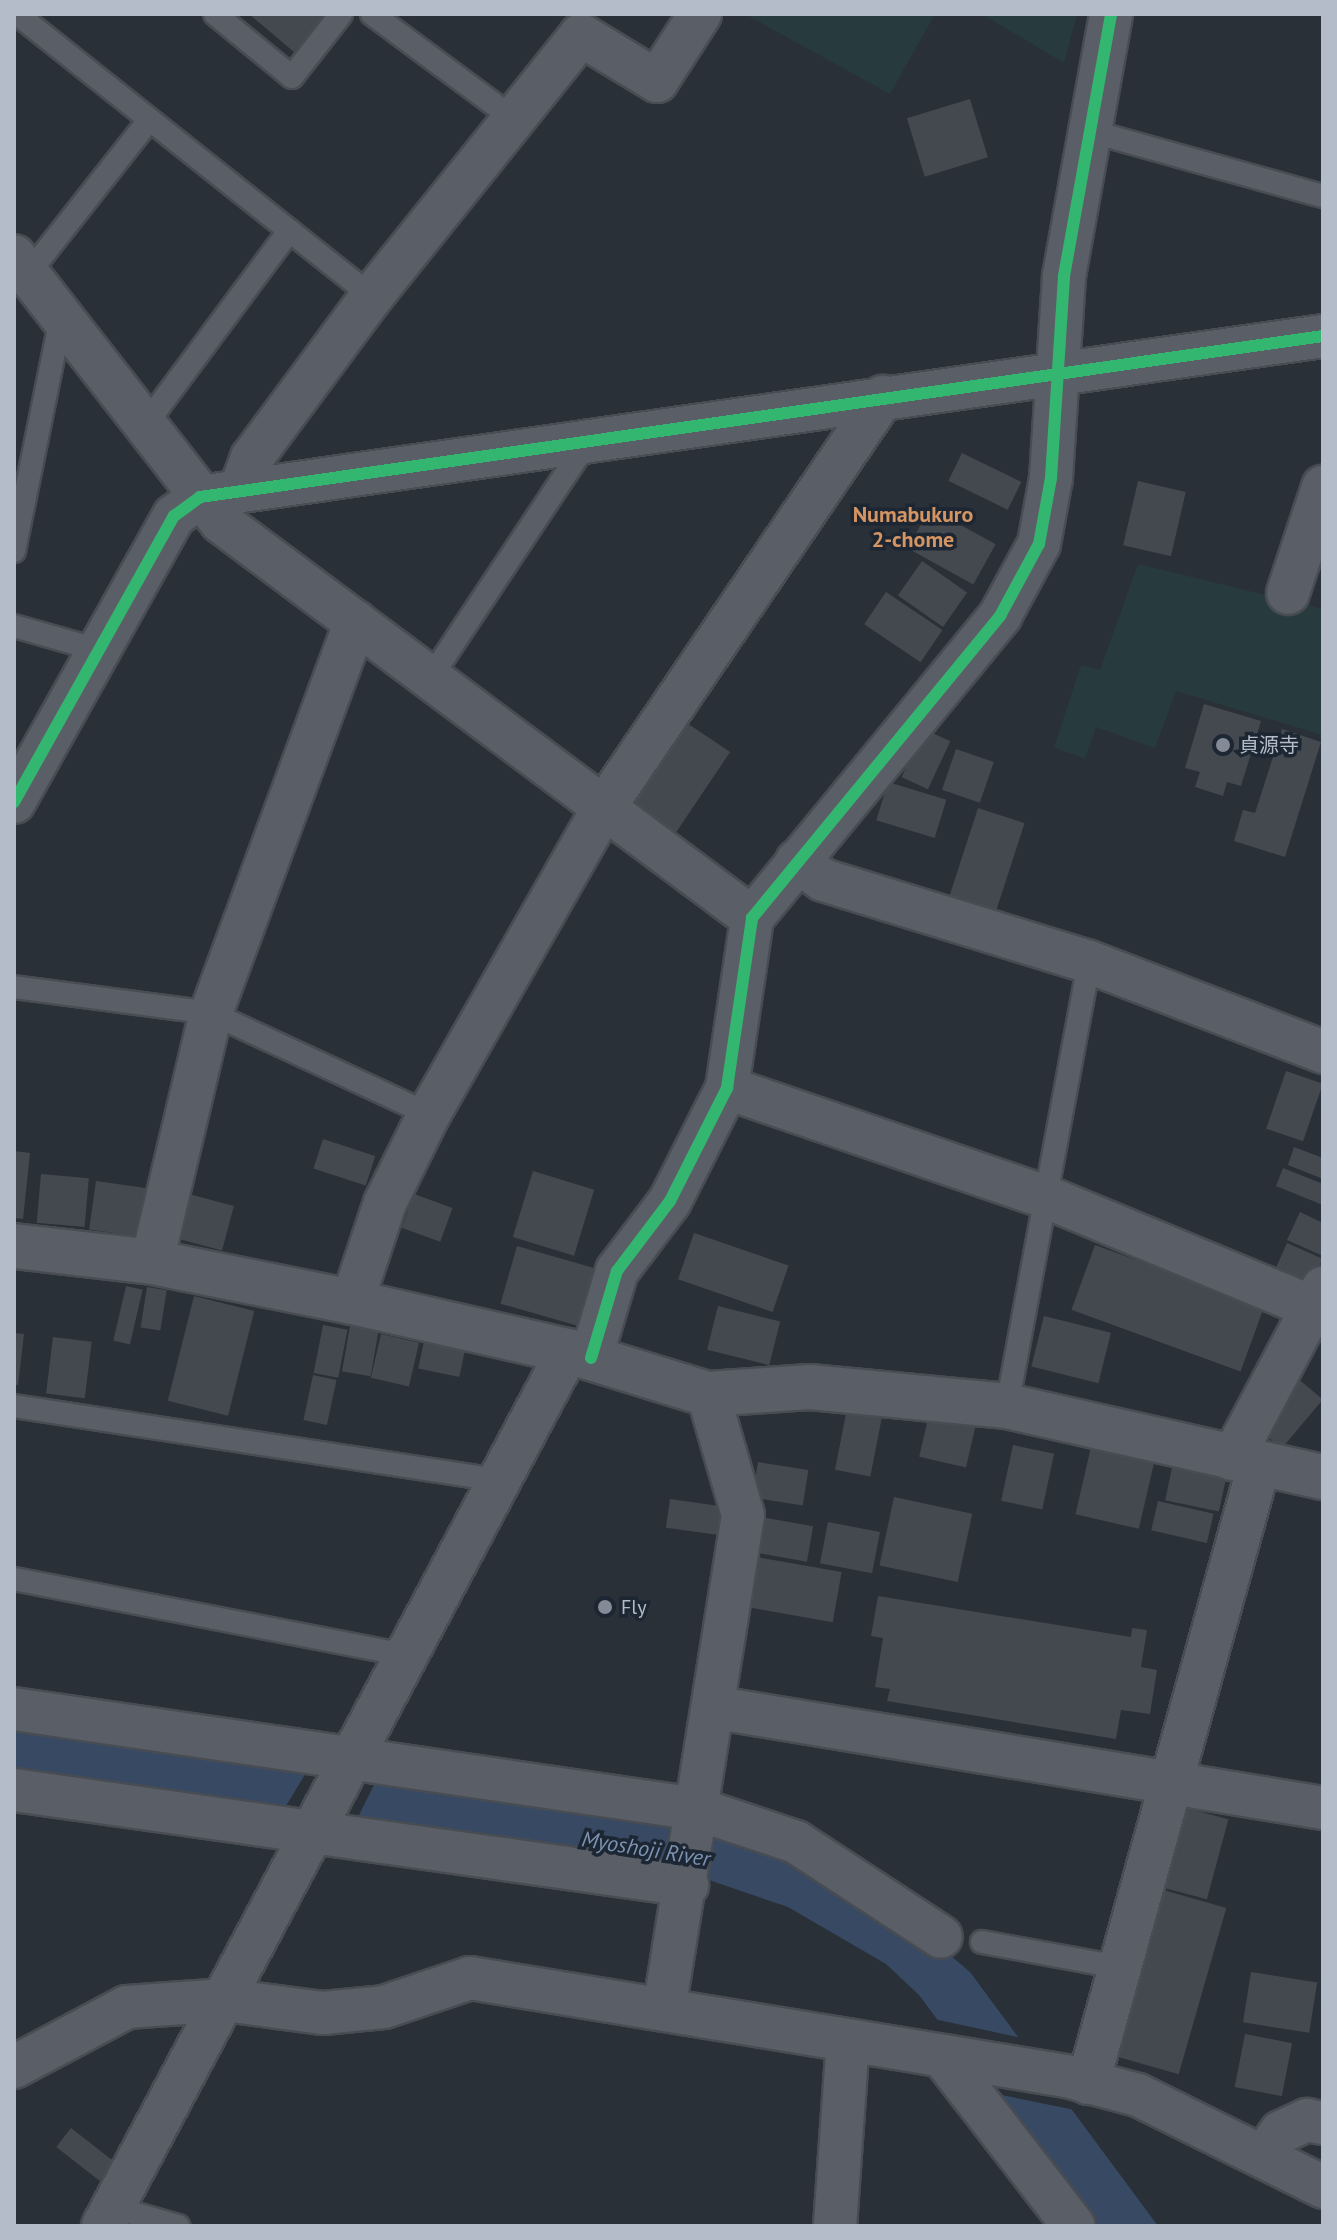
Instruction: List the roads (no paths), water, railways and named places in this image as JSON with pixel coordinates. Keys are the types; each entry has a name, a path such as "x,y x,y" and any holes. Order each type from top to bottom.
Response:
{"street":[{"path":"242,485 252,458 372,296 581,35 657,81 700,14"},
{"path":"107,2216 225,2000 314,1824 498,1480 579,1354 617,1271 670,1201 727,1088 752,918 1022,585 1051,478 1064,276 1111,14"},
{"path":"21,265 221,522 752,918"},
{"path":"14,799 174,516 200,497 242,485 1323,336"},
{"path":"352,1302 385,1203 429,1114 605,806 883,397"},
{"path":"1288,593 1323,487"},
{"path":"152,1262 211,1013 356,622"},
{"path":"797,861 823,880 1089,962 1323,1052"},
{"path":"727,1088 1046,1197 1318,1298 1245,1462 1170,1781 1118,1967 1069,2077"},
{"path":"14,1246 152,1262 352,1302 579,1354 708,1394 810,1387 1007,1406 1245,1462 1323,1477"},
{"path":"664,2010 696,1816 718,1708 743,1515 708,1394"},
{"path":"718,1708 1323,1808"},
{"path":"14,1709 346,1765 696,1816 796,1842 941,1937"},
{"path":"14,1790 314,1824 687,1881"},
{"path":"14,2067 127,2007 225,2000 323,2013 384,2007 470,1978 1069,2077 1138,2095 1323,2187"},
{"path":"1029,2037 1069,2077"},
{"path":"835,2226 848,2040"},
{"path":"958,2060 1074,2226"},
{"path":"1264,2156 1281,2132 1307,2120 1323,2123"}],"lane":[{"path":"17,14 372,296"},
{"path":"215,14 292,77 341,14"},
{"path":"372,14 515,120"},
{"path":"21,265 149,120"},
{"path":"1090,131 1323,196"},
{"path":"145,425 289,231"},
{"path":"14,551 61,317"},
{"path":"431,677 590,438"},
{"path":"14,626 98,650"},
{"path":"1007,1406 1089,962"},
{"path":"14,987 211,1013 429,1114"},
{"path":"14,1406 498,1480"},
{"path":"14,1579 405,1655"},
{"path":"982,1942 1118,1967"},
{"path":"107,2216 178,2226"}],"water":[{"name":"Myoshoji River","path":"14,1723 727,1826 931,1939 970,1972 1158,2226 1091,2226 919,1995 886,1964 788,1907 662,1864 14,1772"}],"place":[{"name":"貞源寺","path":"1223,745"},
{"name":"Fly","path":"605,1607"}],"district":[{"name":"Numabukuro 2-chome","path":"913,526"}]}
